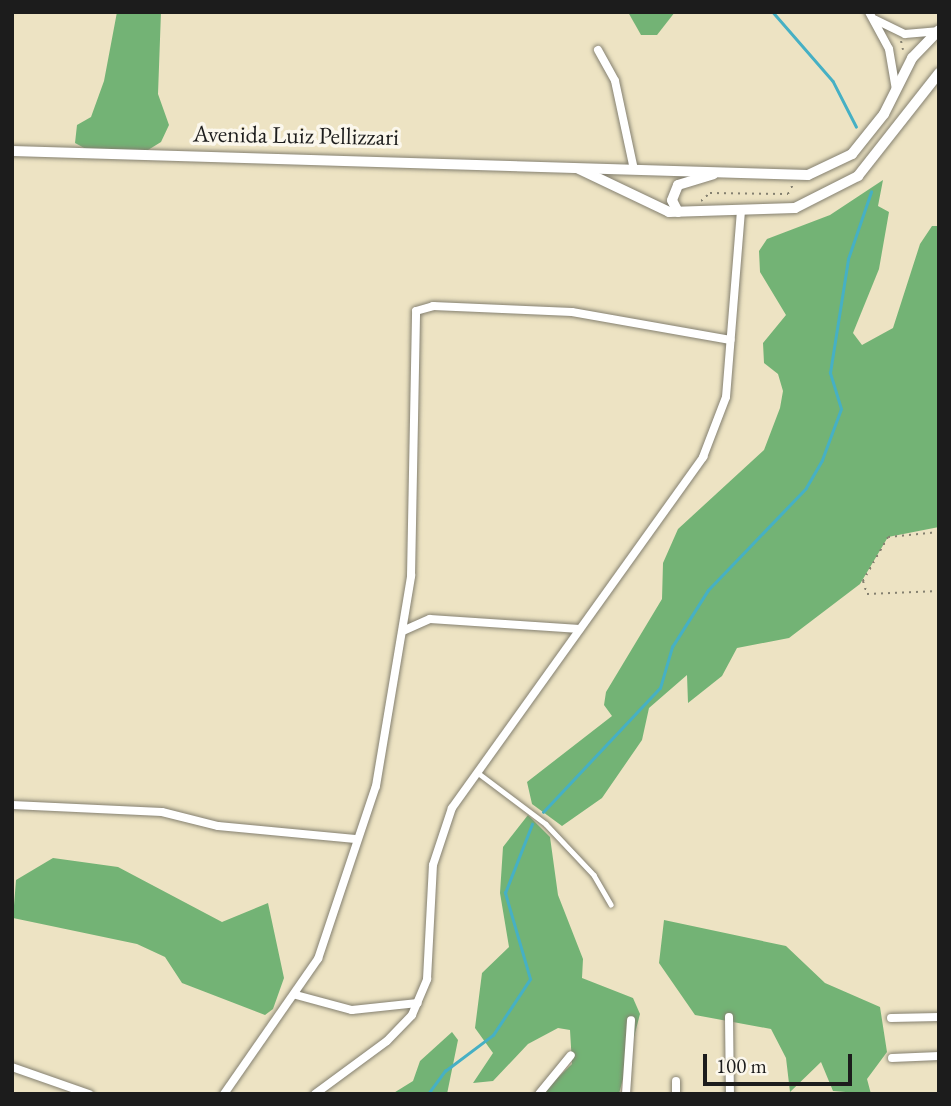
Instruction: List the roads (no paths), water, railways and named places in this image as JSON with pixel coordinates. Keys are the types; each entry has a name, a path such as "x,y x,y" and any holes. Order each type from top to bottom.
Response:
{"main road":[{"name":"Avenida Luiz Pellizzari","path":"12,151 793,176 845,159 880,121 896,90 938,31"},
{"name":"Avenida Luiz Pellizzari","path":"579,169 678,212 741,212 805,205 858,176 939,73"},
{"path":"678,212 676,188 713,174"}],"street":[{"path":"869,12 876,20 905,34 938,31"},
{"path":"876,20 896,90"},
{"path":"598,50 615,81 634,170"},
{"path":"315,1094 396,1033 418,1003 428,966 436,849 452,808 704,457 726,397 741,212"},
{"path":"224,1094 296,995 318,959 355,839 376,786 405,630 416,311 433,306 584,313 731,340"},
{"path":"405,630 430,619 580,629"},
{"path":"12,805 162,812 218,826 355,839"},
{"path":"296,995 352,1010 418,1003"},
{"path":"729,1017 730,1094"},
{"path":"891,1018 939,1017"},
{"path":"626,1094 631,1020"},
{"path":"539,1094 571,1055"},
{"path":"892,1058 939,1056"},
{"path":"12,1067 89,1094"},
{"path":"676,1081 676,1094"}],"lane":[{"path":"476,772 546,824 594,875 611,905"}],"waterway":[{"path":"773,12 833,81 856,126"},
{"path":"543,812 660,688 672,647 708,590 806,488 822,460 841,409 830,373 848,259 871,192"},
{"path":"428,1094 445,1071 493,1035 530,979 505,893 532,824"}]}
